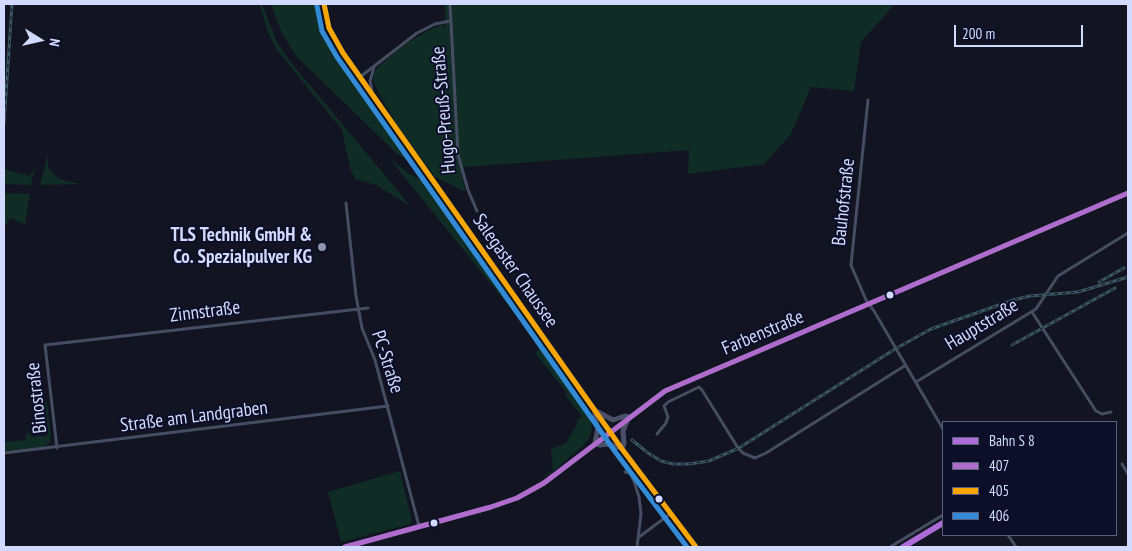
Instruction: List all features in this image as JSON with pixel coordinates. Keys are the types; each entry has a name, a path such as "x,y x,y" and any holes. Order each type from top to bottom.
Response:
{"street":[{"name":"Salegaster Chaussee","path":"324,4 328,25 334,40 594,410 696,547"},
{"name":"Hugo-Preuß-Straße","path":"450,4 458,155 468,190 477,211"},
{"path":"360,77 417,33 435,24 450,20"},
{"path":"373,95 370,77 374,67"},
{"name":"Bauhofstraße","path":"868,100 851,262 855,276 868,304 874,311 942,427"},
{"name":"Farbenstraße","path":"344,547 500,504 523,495 549,480 665,391 1128,193"},
{"name":"PC-Straße","path":"346,202 358,310 362,328 375,360 419,526"},
{"name":"Hauptstraße","path":"916,382 1032,312 1058,276 1128,233"},
{"name":"Zinnstraße","path":"45,345 368,308"},
{"path":"1032,312 1058,356 1096,411 1102,414 1111,412"},
{"name":"Binostraße","path":"45,345 56,448"},
{"path":"657,434 666,423 668,417 664,406 668,402 698,387 702,390 738,448 743,453 755,458 766,453 906,365"},
{"name":"Straße am Landgraben","path":"4,454 388,406"},
{"path":"594,410 610,419 616,420 625,416 630,417 624,428 622,448 607,444 595,444 598,428 594,410"},
{"path":"1122,464 1128,474"},
{"path":"625,472 630,474 640,497 641,514 638,547"},
{"path":"639,537 670,514"},
{"path":"890,547 942,516"},
{"path":"1009,536 1016,547"}],"green space":[{"path":"259,4 262,4 277,42 294,66 423,221 410,206 399,199 376,185 355,179 350,168 342,130 277,50 269,35"},
{"path":"271,4 318,4 322,25 333,50 419,169 395,152 296,56 281,31"},
{"path":"445,4 895,4 861,42 854,91 811,87 791,134 764,164 688,174 689,150 464,167 460,169 466,192 435,177 396,123 373,82 374,73 377,68 404,45 431,29 442,25 445,28"},
{"path":"48,154 48,168 59,179 79,184 40,185"},
{"path":"389,158 408,173 430,184 567,378 574,395 591,422 592,432 586,443 550,474 533,485 553,470 551,449 566,443 578,422 576,421 582,416 565,395 567,393 535,353 542,347"},
{"path":"35,168 31,185 4,184 5,169 29,176"},
{"path":"4,193 30,194 25,224 10,218 4,228"},
{"path":"45,402 47,403 51,435 50,443 45,447 4,451 4,439 5,442 26,440 26,434 29,433 32,437 48,435"},
{"path":"400,471 412,521 410,524 341,542 328,492"}],"railway":[{"path":"4,124 12,4"},
{"path":"1099,282 1124,268"},
{"path":"632,440 661,461 673,464 709,461 739,448 895,349 931,329 1013,300 1030,296 1078,292 1128,277"},
{"path":"1012,345 1115,288"}],"transit line":[{"name":"405","path":"324,4 329,28 343,53 622,449 696,547"},
{"name":"406","path":"317,6 322,31 337,57 616,453 687,547"},
{"name":"407","path":"345,547 491,507 517,498 544,483 665,391 1128,193"},
{"path":"903,547 942,524"}],"place":[{"name":"TLS Technik GmbH & Co. Spezialpulver KG","path":"322,247"}]}
